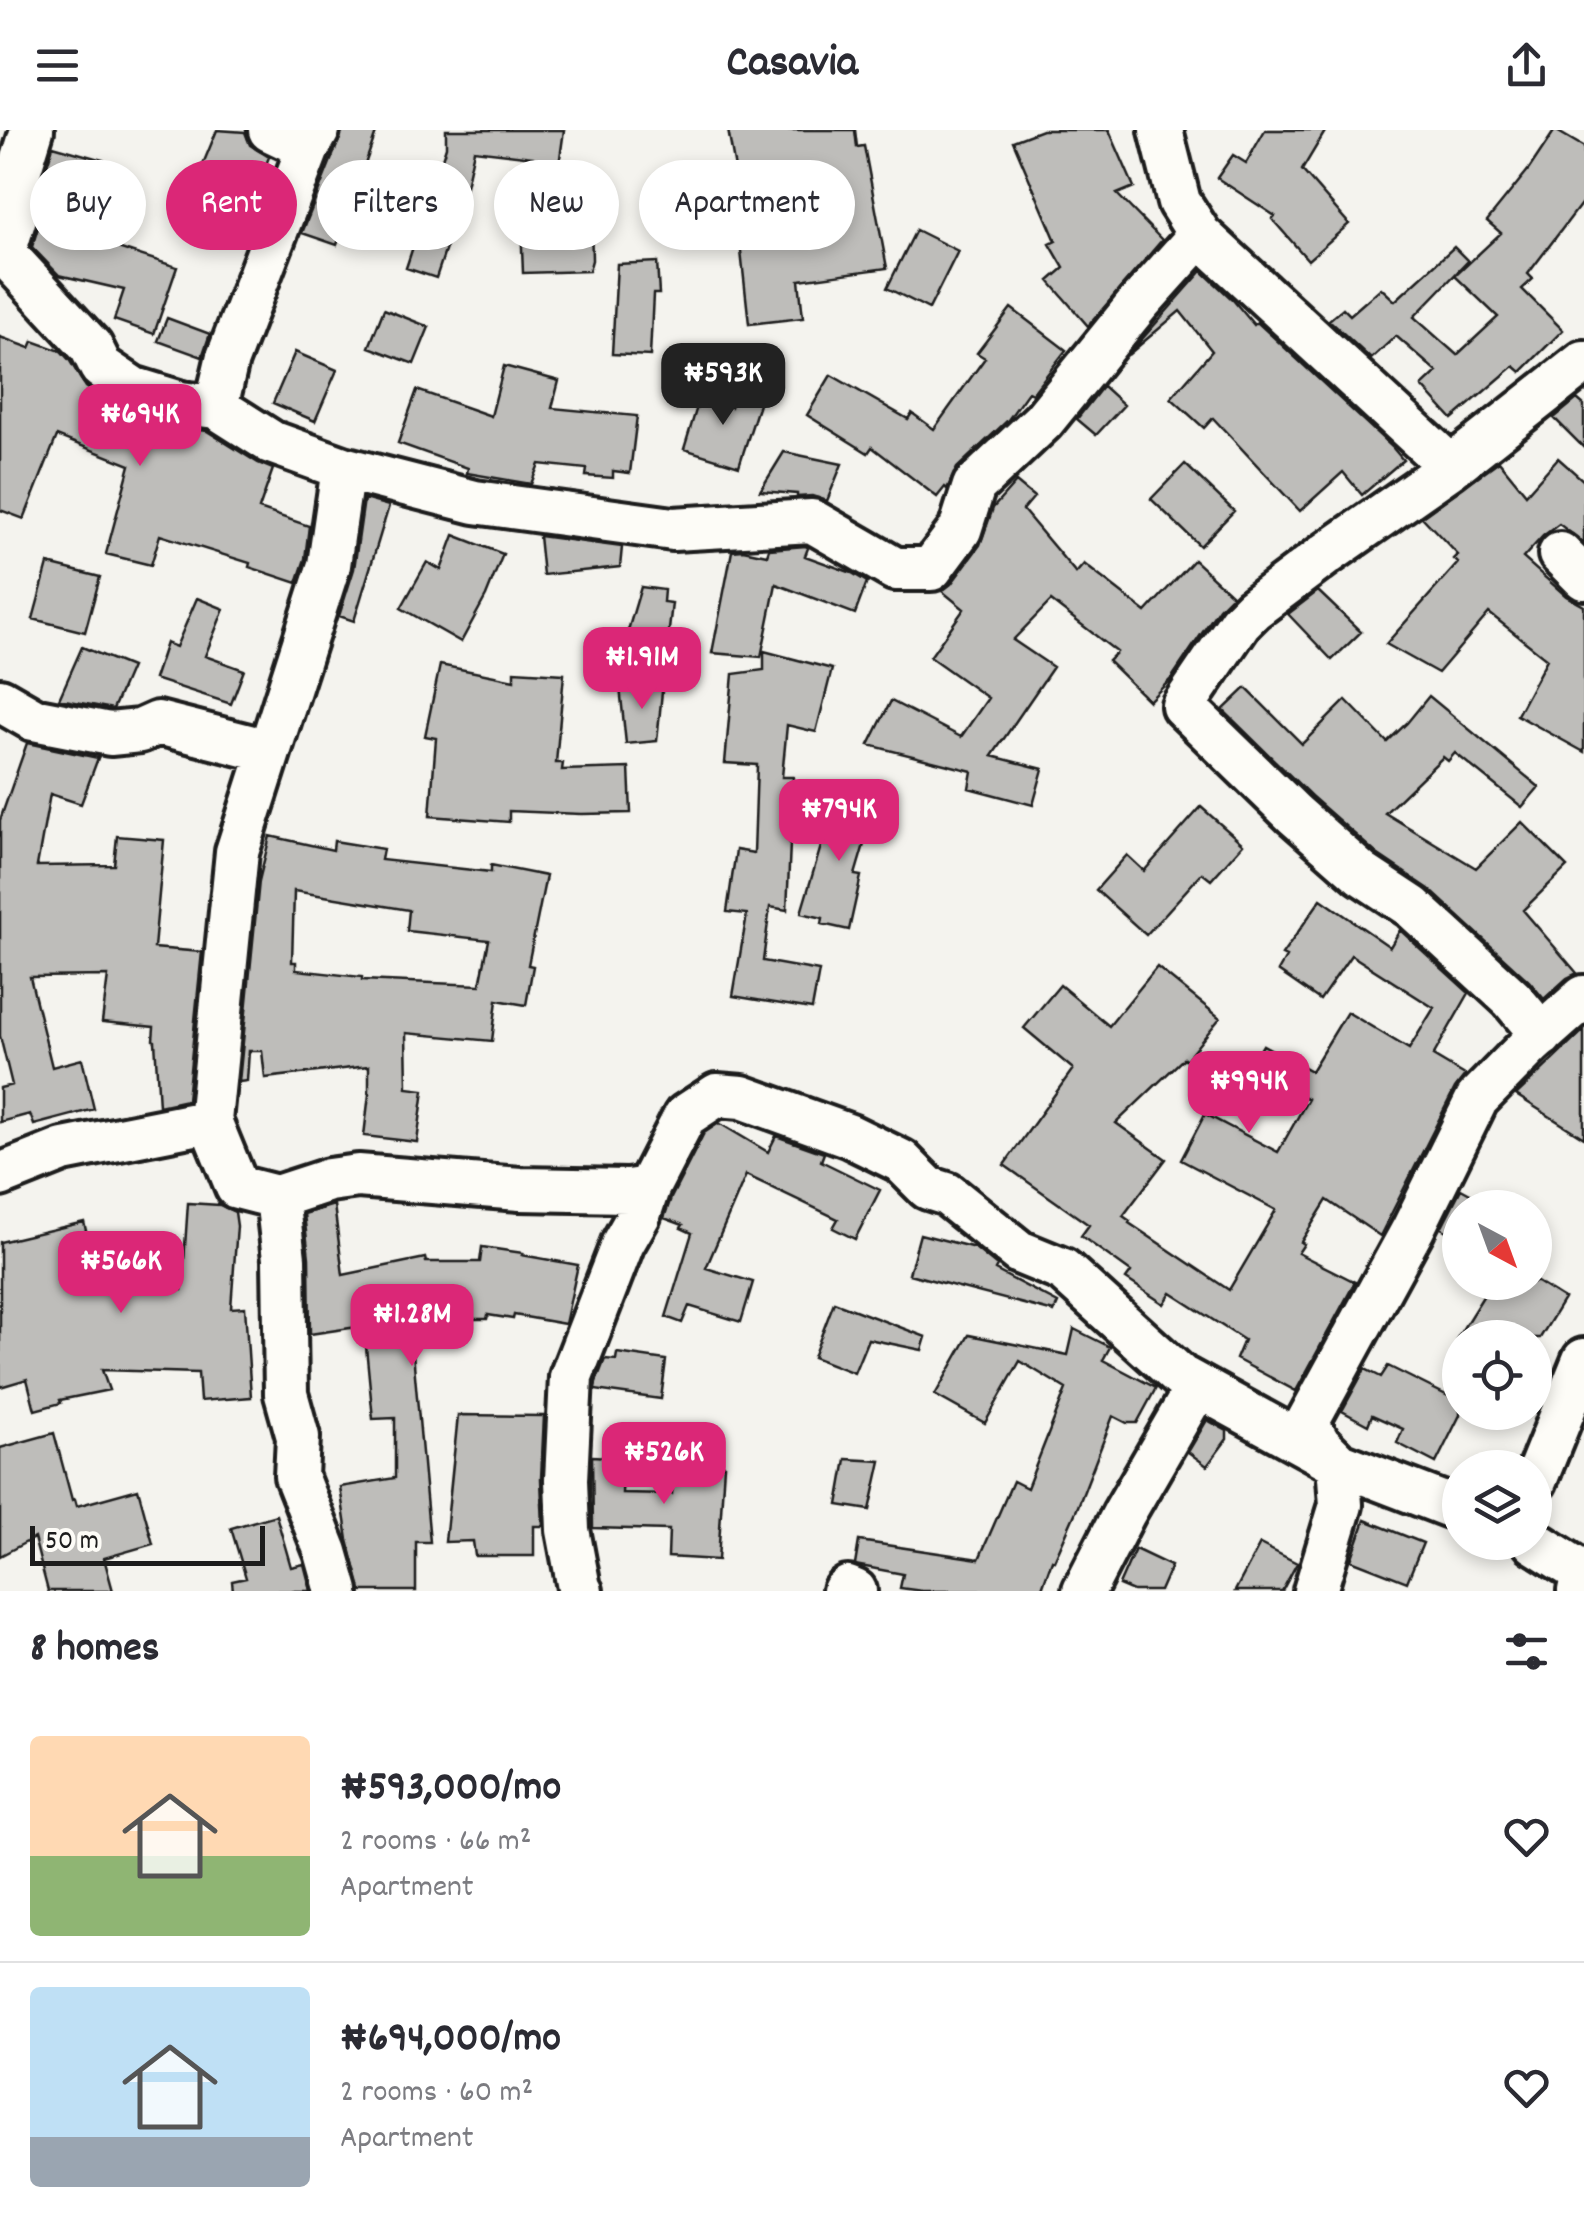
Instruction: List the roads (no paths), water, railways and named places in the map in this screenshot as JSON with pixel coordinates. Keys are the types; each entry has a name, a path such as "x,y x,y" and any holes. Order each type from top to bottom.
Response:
{"street":[{"path":"32,130 16,182 17,211 4,254 91,347 101,367 132,388 182,403 216,407 271,442 343,468 475,502 672,529 812,520 895,569 931,569 960,530 974,486 1043,421 1200,235"},
{"path":"1161,130 1179,202 1200,235 1450,467"},
{"path":"216,407 227,360 299,136"},
{"path":"1542,1034 1512,1000 1412,907 1362,874 1183,706 1253,609 1450,467 1584,362"},
{"path":"343,468 328,565 237,852 210,1121 236,1187 277,1198 328,1180 358,1176 638,1198"},
{"path":"0,700 32,719 52,723 110,734 140,731 158,723 268,751"},
{"path":"1315,1591 1341,1505 1338,1463 1319,1444 1307,1423 1413,1229 1477,1099 1584,997"},
{"path":"582,1591 568,1530 571,1376 638,1198 685,1116 717,1095 742,1097 850,1136 901,1162 928,1188 947,1194 1019,1252 1063,1270 1181,1377 1338,1463 1442,1503"},
{"path":"0,1176 63,1150 210,1121"},
{"path":"277,1198 284,1259 286,1394 298,1437 296,1476 337,1591"},
{"path":"1548,1450 1584,1360"},
{"path":"1084,1591 1197,1387"},
{"path":"1552,1553 1583,1573 1579,1591"},
{"path":"844,1591 855,1591"}]}
